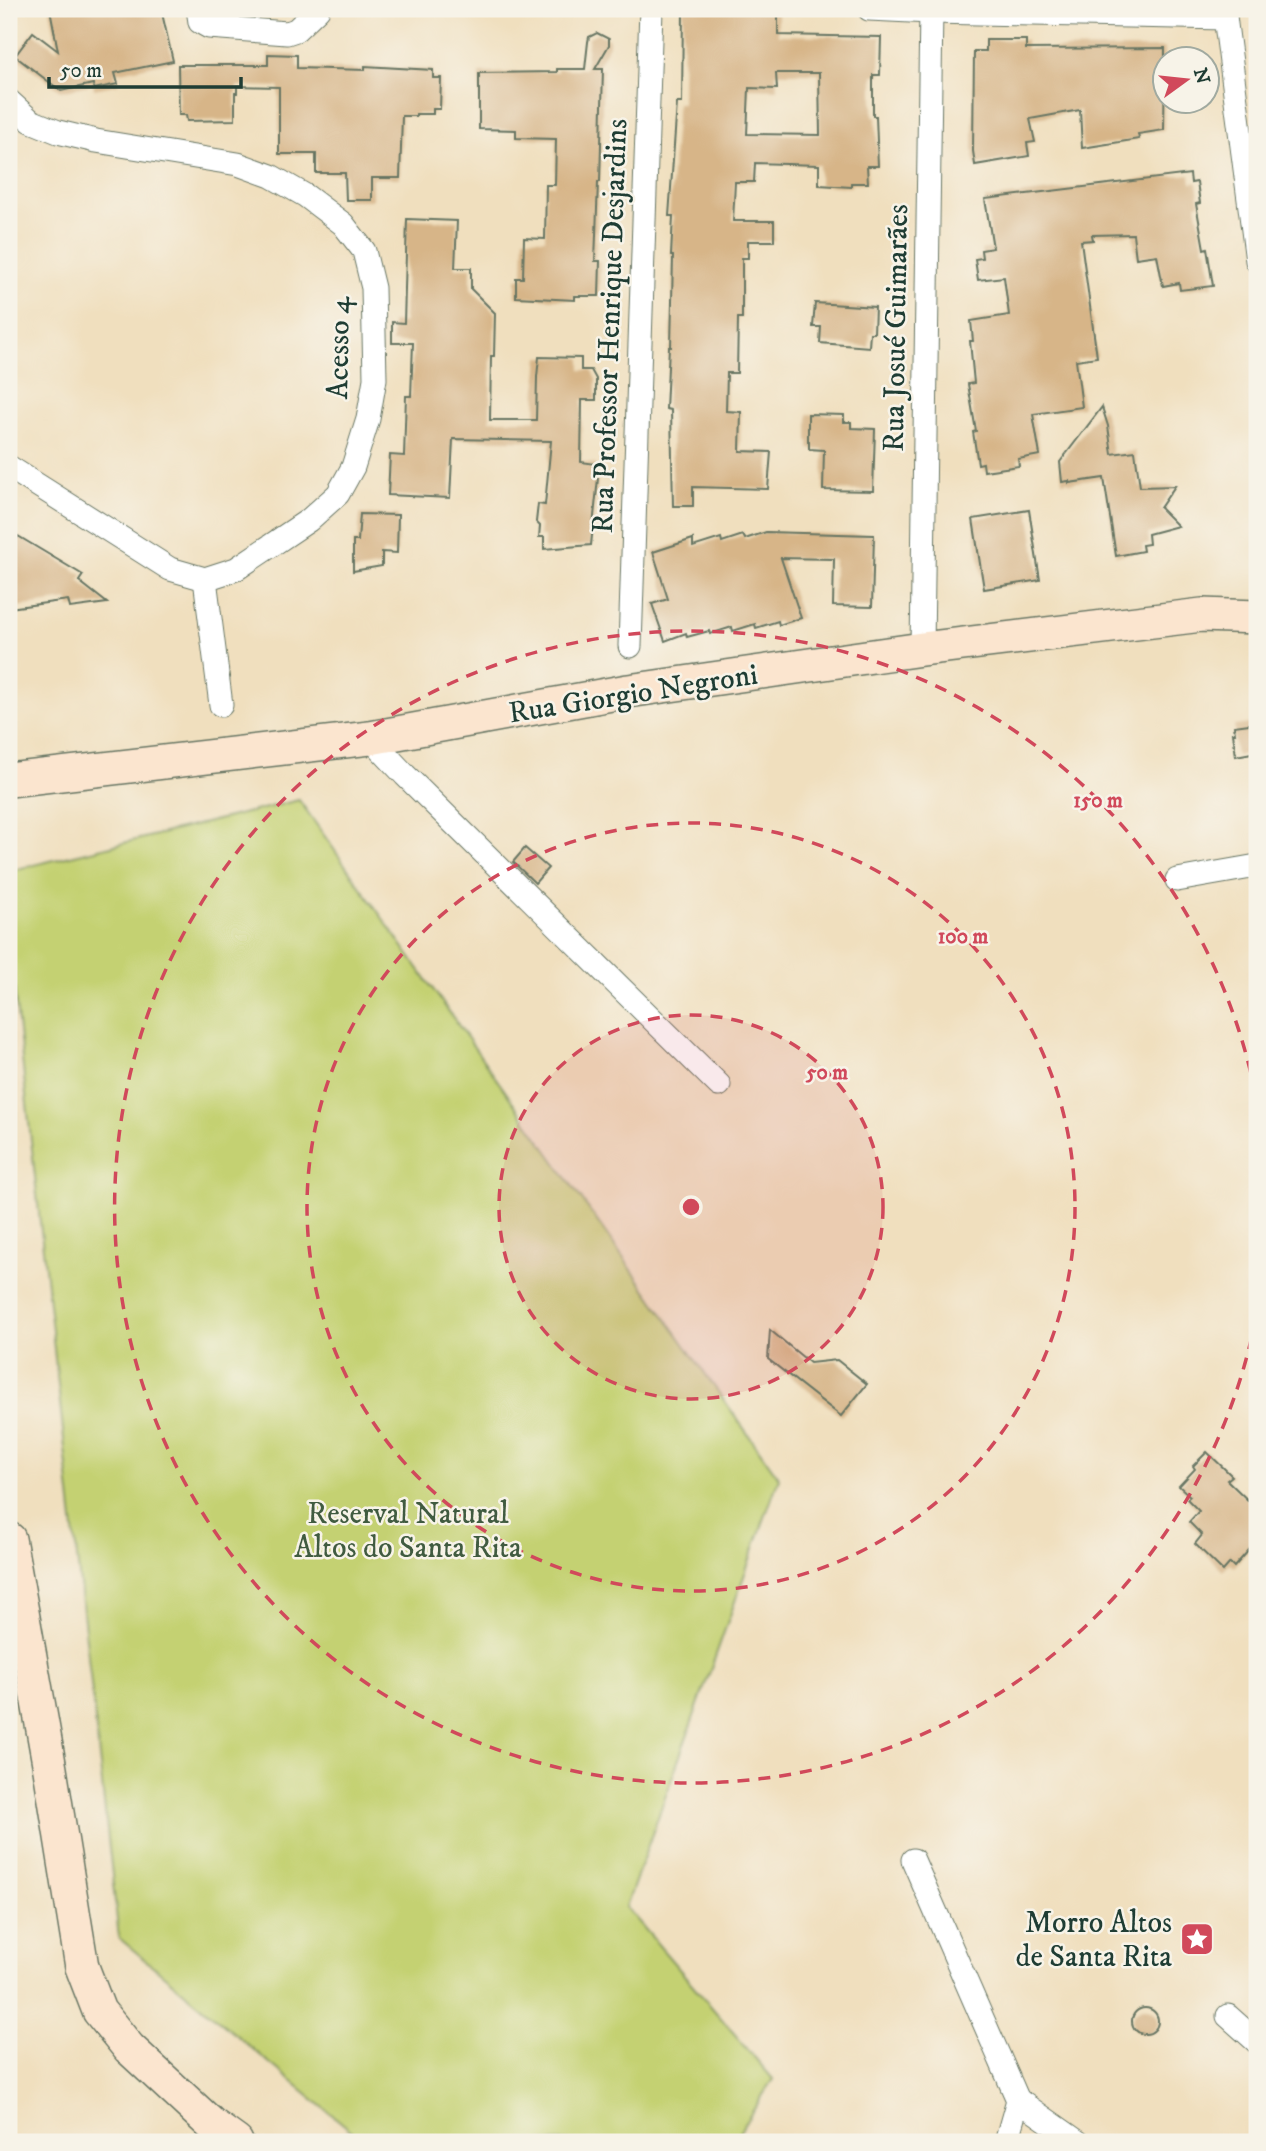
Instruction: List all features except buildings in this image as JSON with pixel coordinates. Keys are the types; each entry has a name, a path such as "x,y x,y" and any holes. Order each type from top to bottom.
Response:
{"street":[{"path":"198,9 200,22 209,27 287,33 296,30 318,9"},
{"name":"Rua Professor Henrique Desjardins","path":"630,646 651,9"},
{"path":"869,9 1225,14 1257,261"},
{"name":"Rua Josué Guimarães","path":"922,649 931,10"},
{"name":"Acesso 4","path":"9,101 31,121 58,132 108,144 239,164 271,176 344,224 365,251 373,289 375,379 368,419 353,467 338,494 309,520 236,569 205,579"},
{"path":"9,467 170,569 205,579 221,705"},
{"name":"Rua Giorgio Negroni","path":"9,780 370,738 628,691 922,649 1202,615 1257,617"},
{"path":"370,738 719,1085"},
{"path":"1177,880 1257,866"},
{"path":"9,1539 82,1968 99,2011 129,2048 211,2124 236,2142"},
{"path":"913,1860 1018,2100 1078,2142"},
{"path":"1228,2016 1257,2042"},
{"path":"1006,2142 1018,2100"}],"green space":[{"name":"Reserval Natural Altos do Santa Rita","path":"299,800 779,1478 626,1907 773,2079 733,2142 365,2142 119,1938 9,941 9,871"}],"place":[{"name":"Morro Altos de Santa Rita","path":"1197,1939"}]}
